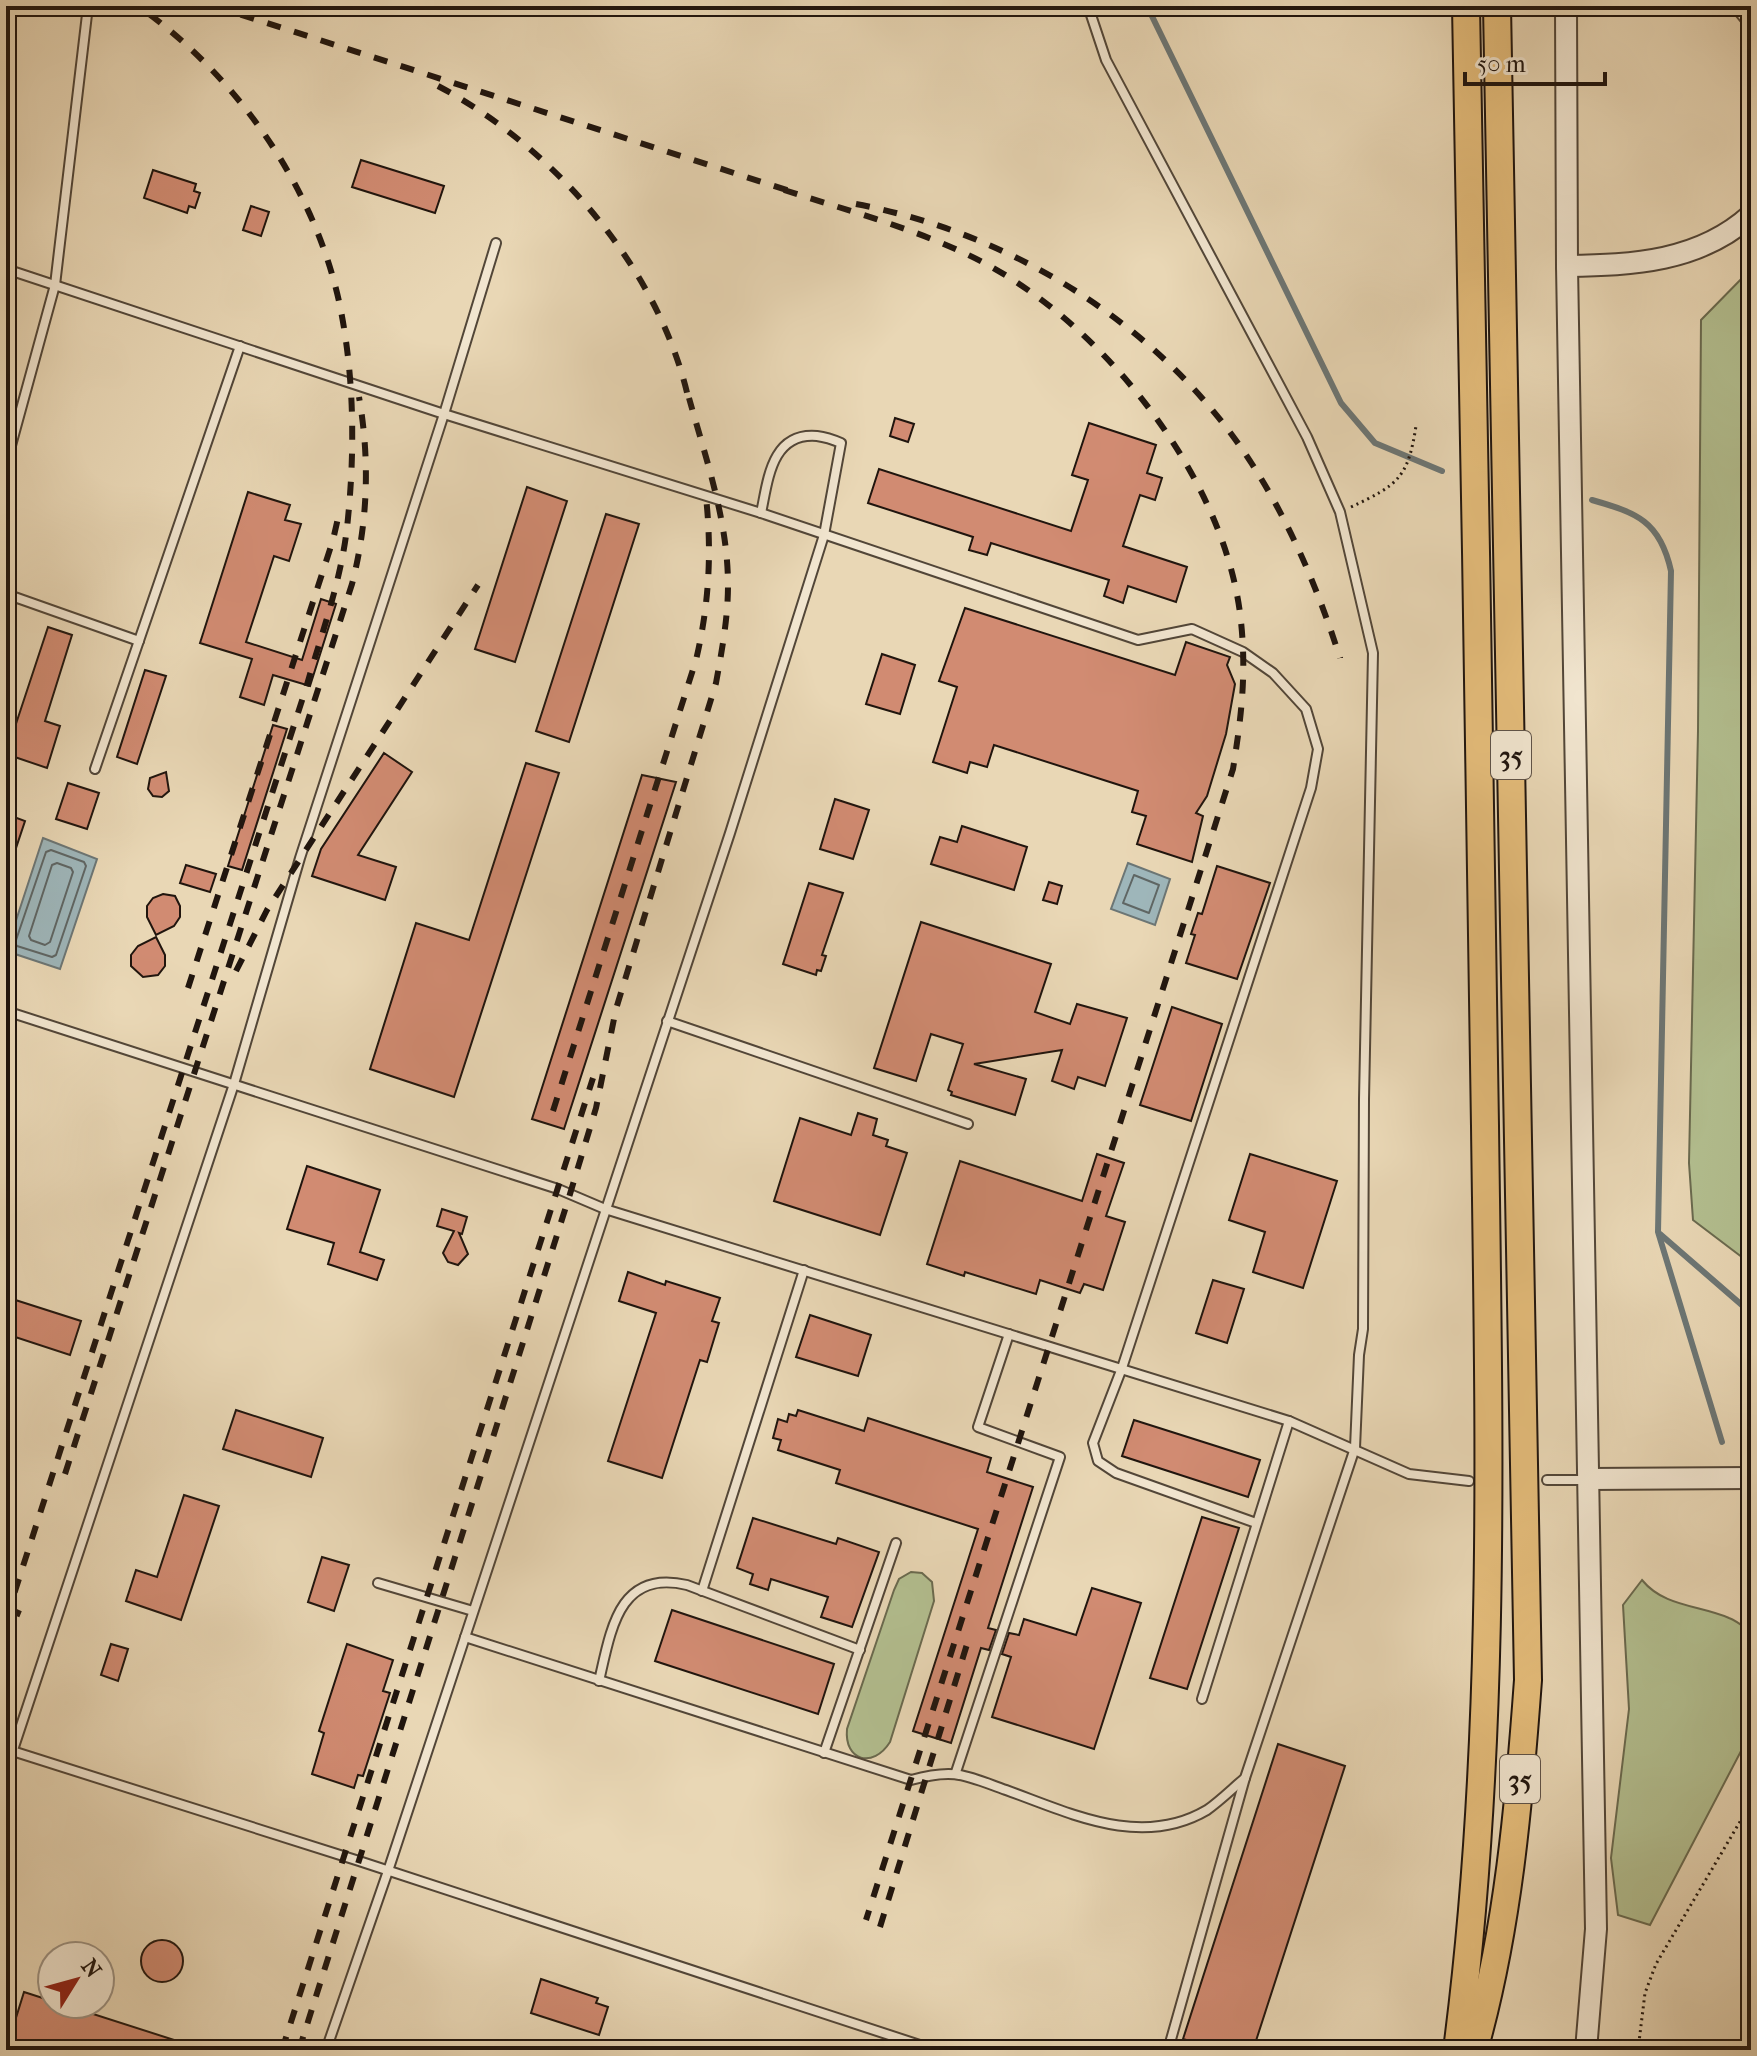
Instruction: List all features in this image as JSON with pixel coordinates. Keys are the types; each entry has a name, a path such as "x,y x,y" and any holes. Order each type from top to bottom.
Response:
{"highway":[{"name":"35","path":"1457,2050 1474,1913 1480,1829 1486,1720 1490,1508 1466,6"},
{"name":"35","path":"1474,2050 1494,1966 1505,1900 1522,1765 1528,1680 1497,6"}],"street":[{"path":"1566,6 1567,266 1596,1929 1586,2050"},
{"path":"1742,6 1751,17"},
{"path":"1567,266 1613,265 1671,257 1715,242 1751,215"},
{"path":"1589,1479 1751,1478"}],"lane":[{"path":"6,464 55,285 88,6"},
{"path":"1088,6 1106,60 1307,437 1340,512 1373,653 1364,1099 1363,1329 1355,1448 1245,1778 1168,2050"},
{"path":"6,1771 9,1750 234,1084 300,858 496,243"},
{"path":"6,269 444,414 761,513 1138,640 1192,629 1243,652 1273,673 1306,709 1318,749 1311,788 1122,1368 1093,1443 1098,1461 1116,1473 1256,1523"},
{"path":"95,769 240,346"},
{"path":"326,2050 388,1871 730,833 824,535 841,443 817,436 796,438 772,459 761,513"},
{"path":"6,594 139,641"},
{"path":"6,1011 558,1189 605,1209 1289,1421 1409,1474 1469,1481"},
{"path":"667,1021 968,1124"},
{"path":"702,1591 804,1270"},
{"path":"956,1772 1060,1457 978,1427 1009,1334"},
{"path":"1202,1699 1289,1421"},
{"path":"1547,1480 1589,1479"},
{"path":"824,1753 896,1543"},
{"path":"599,1681 616,1616 630,1596 645,1584 667,1580 860,1650"},
{"path":"378,1583 473,1611"},
{"path":"465,1637 911,1780 956,1772 1093,1821 1126,1828 1170,1824 1207,1810 1245,1778"},
{"path":"9,1750 935,2050"}],"path":[{"path":"1340,512 1379,494 1398,479 1411,458 1416,426"},
{"path":"1638,2050 1645,1993 1656,1964 1751,1803"}],"green space":[{"path":"1751,269 1751,1264 1693,1220 1689,1163 1698,731 1701,320"},
{"path":"911,1572 922,1573 932,1582 934,1601 890,1742 876,1756 861,1758 850,1748 847,1729 894,1590 899,1579"},
{"path":"1642,1580 1661,1596 1729,1618 1751,1632 1751,1732 1650,1925 1618,1915 1611,1858 1629,1709 1623,1605"}],"water":[{"path":"43,838 97,859 60,969 6,951"},
{"path":"1128,863 1170,879 1155,925 1111,909"}],"building":[{"path":"361,160 444,186 435,213 352,187"},
{"path":"153,170 196,184 194,191 200,193 195,208 189,206 187,213 144,198"},
{"path":"251,206 269,212 261,236 243,230"},
{"path":"895,418 914,424 908,442 890,436"},
{"path":"1089,423 1156,445 1147,473 1162,478 1155,500 1140,495 1123,546 1187,567 1176,602 1128,586 1123,603 1104,596 1109,580 991,543 987,555 969,550 973,537 868,503 879,469 1071,531 1088,480 1072,475"},
{"path":"527,487 567,501 515,662 475,649"},
{"path":"248,492 290,505 285,520 301,524 289,561 274,556 246,642 302,660 321,599 336,604 310,686 273,675 264,705 240,697 252,659 200,643"},
{"path":"606,514 639,524 569,742 536,731"},
{"path":"965,608 1175,675 1186,642 1230,657 1227,665 1235,684 1226,734 1207,796 1196,813 1203,816 1192,862 1137,844 1146,816 1132,812 1138,791 994,745 987,767 970,762 967,773 933,762 957,687 939,681"},
{"path":"48,627 72,635 45,721 60,726 47,768 6,754"},
{"path":"882,654 915,665 900,714 866,704"},
{"path":"145,670 166,676 137,764 117,757"},
{"path":"273,725 287,729 242,870 228,866"},
{"path":"384,753 412,772 358,855 396,867 385,900 312,876 321,849"},
{"path":"526,763 559,773 454,1097 370,1069 416,923 469,940"},
{"path":"166,772 169,791 162,797 153,796 148,789 150,778"},
{"path":"642,775 676,782 564,1129 532,1119"},
{"path":"68,783 99,793 87,829 56,819"},
{"path":"835,799 869,810 853,859 820,849"},
{"path":"6,814 25,821 9,869 6,868"},
{"path":"962,826 1027,847 1014,890 931,864 940,837 957,842"},
{"path":"186,865 216,874 210,892 180,883"},
{"path":"1217,866 1270,883 1237,979 1186,963 1195,935 1191,934 1198,913 1202,914"},
{"path":"1049,882 1062,886 1057,904 1043,900"},
{"path":"809,883 843,893 822,955 826,956 821,971 817,970 816,975 783,964"},
{"path":"163,894 175,896 180,906 180,917 174,926 156,935 147,917 147,906 153,898"},
{"path":"921,922 1051,964 1035,1012 1070,1024 1077,1004 1127,1018 1105,1086 1078,1077 1074,1089 1052,1081 1062,1050 974,1064 1026,1079 1015,1115 951,1095 952,1092 948,1090 963,1044 931,1034 916,1081 874,1068"},
{"path":"156,937 165,955 165,966 158,975 143,977 131,966 131,955 138,946"},
{"path":"1172,1007 1222,1024 1191,1121 1140,1105"},
{"path":"858,1113 877,1119 873,1135 888,1140 886,1146 907,1153 880,1235 774,1201 800,1118 851,1135"},
{"path":"1097,1154 1124,1163 1106,1216 1125,1222 1103,1290 1084,1284 1080,1293 1040,1280 1036,1294 927,1264 960,1161 1082,1201"},
{"path":"1250,1154 1337,1181 1303,1288 1253,1272 1265,1232 1229,1220"},
{"path":"307,1166 380,1190 360,1252 384,1260 377,1280 328,1264 334,1243 287,1229"},
{"path":"442,1209 467,1217 462,1234 459,1233 468,1254 458,1265 448,1262 443,1253 454,1231 437,1226"},
{"path":"628,1272 665,1285 666,1281 720,1298 712,1321 719,1323 707,1362 700,1360 662,1478 608,1461 656,1313 619,1301"},
{"path":"1213,1280 1244,1289 1227,1343 1196,1333"},
{"path":"6,1297 81,1321 70,1355 6,1334"},
{"path":"810,1315 871,1335 858,1376 796,1357"},
{"path":"236,1410 323,1438 311,1477 223,1449"},
{"path":"798,1410 864,1431 868,1418 991,1458 987,1472 1033,1487 988,1628 996,1630 989,1650 981,1648 951,1743 913,1731 978,1529 836,1483 840,1470 778,1450 781,1440 773,1438 778,1419 787,1422 789,1414 796,1416"},
{"path":"1134,1420 1260,1460 1248,1497 1122,1456"},
{"path":"184,1495 219,1506 181,1620 126,1601 136,1570 157,1577"},
{"path":"1202,1517 1239,1528 1187,1689 1150,1678"},
{"path":"753,1518 836,1544 838,1538 879,1552 852,1627 821,1617 828,1597 771,1579 768,1590 750,1584 753,1574 737,1568"},
{"path":"322,1557 349,1565 334,1611 308,1602"},
{"path":"1092,1588 1141,1603 1094,1749 992,1717 1011,1657 1002,1654 1009,1633 1019,1635 1024,1619 1076,1635"},
{"path":"672,1610 834,1664 818,1714 655,1661"},
{"path":"111,1644 128,1649 118,1681 101,1675"},
{"path":"347,1644 393,1660 383,1691 390,1693 363,1776 358,1775 354,1788 312,1774 324,1733 319,1731"},
{"path":"1278,1744 1345,1766 1253,2050 1219,2050 1183,2039"},
{"path":"162,1940 177,1946 183,1961 177,1976 162,1982 147,1976 141,1961 147,1946"},
{"path":"541,1979 598,1998 596,2003 608,2007 599,2035 531,2013"},
{"path":"24,1992 36,1996 36,2020 112,2020 196,2047 196,2050 6,2050"}],"waterway":[{"path":"1147,6 1341,403 1375,443 1442,471"},
{"path":"1592,500 1634,515 1653,530 1671,571 1658,1232 1722,1442"},
{"path":"1660,1234 1751,1313"},
{"path":"1743,1514 1751,1548"}],"railway":[{"path":"6,1619 306,688 342,561 350,492 352,412 345,332 328,262 312,219 291,177 239,100 174,34 138,6"},
{"path":"214,6 793,192"},
{"path":"438,86 482,112 524,144 563,180 598,220 630,263 656,309 676,357 690,406"},
{"path":"784,190 914,232 988,265 1032,293 1075,328 1115,368 1152,412 1184,460 1210,510 1229,561 1240,613 1243,653 1241,710 1233,769 866,1920"},
{"path":"856,204 915,218 972,238 1028,263 1130,329 1175,370 1216,415 1266,487 1302,558 1340,658"},
{"path":"65,1474 352,584 366,491 365,444 359,397"},
{"path":"299,2050 570,1194 596,1108 616,1009 716,683 727,610 727,561 715,490 689,398"},
{"path":"553,1111 696,660 708,579 706,497"},
{"path":"188,988 338,518"},
{"path":"236,971 267,910 478,585"},
{"path":"282,2050 593,1078"},
{"path":"6,1642 19,1610"},
{"path":"880,1927 968,1641"}]}
